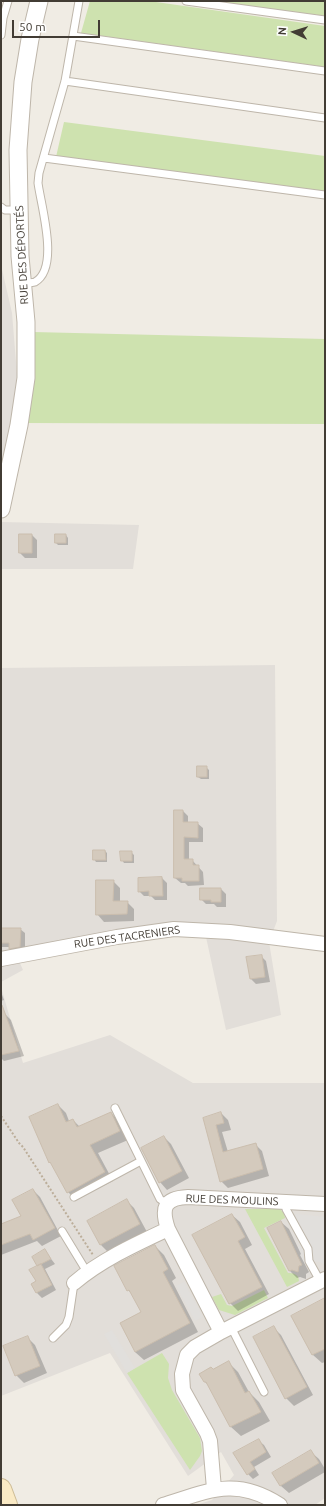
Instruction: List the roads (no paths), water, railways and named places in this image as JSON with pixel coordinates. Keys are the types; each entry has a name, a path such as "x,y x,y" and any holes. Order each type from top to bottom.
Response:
{"main road":[{"path":"1,1489 7,1505"}],"street":[{"name":"RUE DES DÉPORTÉS","path":"1,508 19,425 26,378 26,322 20,256 18,150 23,82 30,39 39,1"},
{"name":"RUE DES TACRENIERS","path":"1,959 117,936 174,929 230,932 325,944"},
{"name":"RUE DES MOULINS","path":"167,1204 172,1200 188,1197 325,1204"},
{"path":"167,1204 164,1209 164,1218 168,1229 226,1330"},
{"path":"74,1283 93,1268 168,1229"},
{"path":"214,1489 210,1441 183,1390 182,1374 187,1355 195,1347 323,1280"},
{"path":"163,1505 214,1489 243,1489 261,1494 280,1505"}],"lane":[{"path":"1,35 3,18 8,1"},
{"path":"23,283 34,282 40,278 48,261 49,249 38,183 38,173 44,158 65,81 79,1"},
{"path":"186,1 325,20"},
{"path":"73,36 325,71"},
{"path":"65,81 325,118"},
{"path":"44,158 325,195"},
{"path":"1,208 5,210 19,210"},
{"path":"115,1108 160,1199 167,1204"},
{"path":"74,1197 141,1161"},
{"path":"286,1202 286,1209 308,1249 309,1261 323,1280"},
{"path":"62,1231 93,1268"},
{"path":"53,1338 66,1325 69,1317 74,1283"},
{"path":"226,1330 264,1392"}]}
